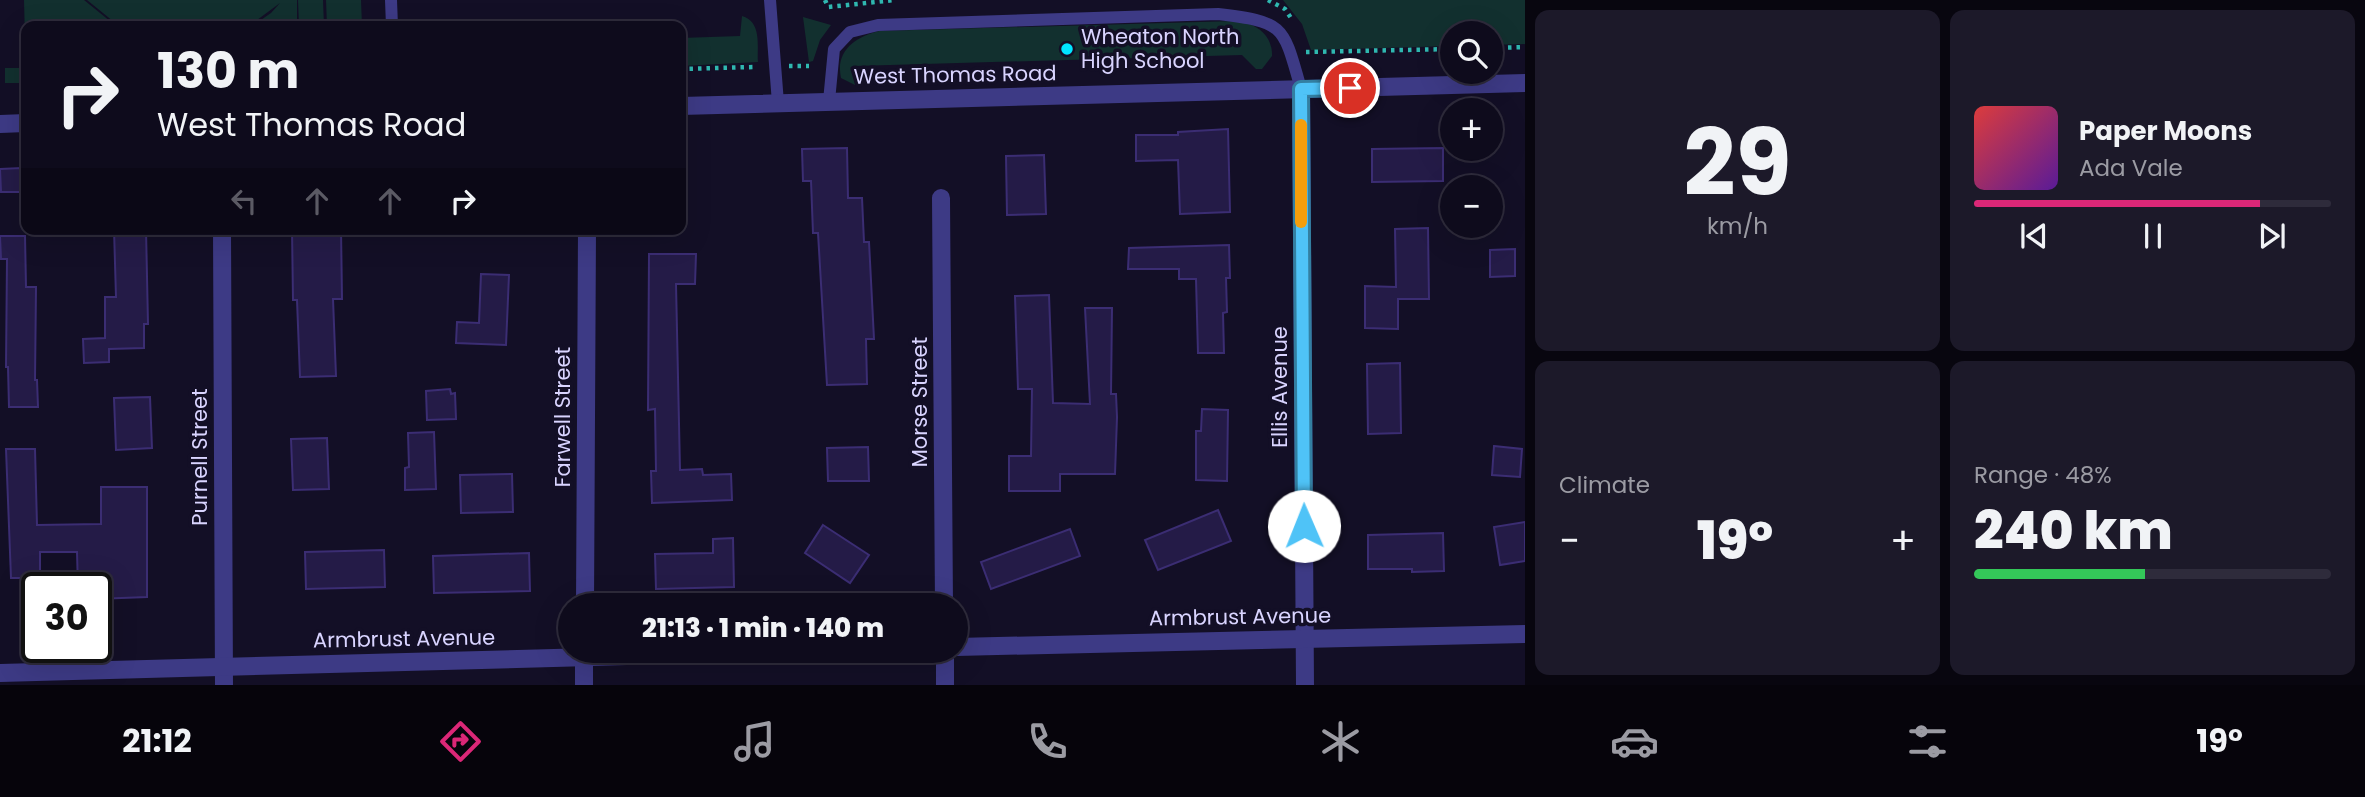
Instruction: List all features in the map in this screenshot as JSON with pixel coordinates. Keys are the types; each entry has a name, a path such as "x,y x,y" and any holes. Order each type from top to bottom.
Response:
{"street":[{"name":"West Thomas Road","path":"686,106 1525,83"},
{"name":"Ellis Avenue","path":"1301,89 1305,685"},
{"path":"0,124 21,123"},
{"name":"Morse Street","path":"941,198 944,593"},
{"name":"Purnell Street","path":"222,235 224,685"},
{"name":"Farwell Street","path":"585,593 587,235"},
{"name":"Armbrust Avenue","path":"968,647 1525,634"},
{"name":"Armbrust Avenue","path":"0,673 558,655"},
{"path":"584,663 584,685"},
{"path":"945,663 945,685"}],"lane":[{"path":"391,0 392,21"},
{"path":"770,0 778,103"},
{"path":"829,101 834,49 850,32 878,25 1218,14 1257,19 1275,25 1289,46 1301,89"}],"path":[{"path":"825,0 828,7 895,0"},
{"path":"1268,0 1285,9 1297,26"},
{"path":"1303,44 1306,53 1440,49"},
{"path":"1503,48 1525,47"},
{"path":"787,66 809,66"},
{"path":"686,69 754,67"}],"green space":[{"path":"24,0 84,0 110,21 25,21"},
{"path":"87,0 297,0 297,21 259,21 280,3 256,21 113,21"},
{"path":"298,0 323,0 324,21 299,21"},
{"path":"326,0 361,0 362,21 327,21"},
{"path":"1283,0 1525,0 1525,44 1503,45 1503,21 1440,21 1440,46 1311,50 1302,24"},
{"path":"742,16 753,23 756,29 758,62 686,66 686,38 740,36"},
{"path":"803,17 831,25 820,40 813,61 809,62"},
{"path":"1235,21 1256,27 1266,36 1272,56 1262,69 1256,69 1242,55 855,66 855,85 841,78 840,68 844,52 855,41 879,31"},
{"path":"5,68 21,68 21,83 5,83"}],"building":[{"path":"1228,129 1230,212 1180,214 1178,160 1136,161 1136,135 1178,135 1178,132"},
{"path":"847,148 848,198 862,198 864,242 869,242 874,339 866,339 867,384 827,385 818,233 813,233 811,181 803,181 802,149"},
{"path":"1440,148 1443,175 1440,175 1440,181 1372,182 1372,149"},
{"path":"1044,155 1046,214 1007,215 1006,156"},
{"path":"21,168 21,192 1,192 0,169"},
{"path":"1428,228 1429,299 1398,299 1398,329 1365,328 1365,286 1396,287 1395,229"},
{"path":"114,235 146,235 148,324 144,324 144,348 109,349 109,362 84,363 83,339 105,338 105,297 116,297"},
{"path":"292,235 341,235 342,299 333,299 336,376 300,377 297,300 293,300"},
{"path":"0,236 25,236 26,287 36,287 35,380 38,407 9,407 6,367 7,259 1,259"},
{"path":"1229,245 1227,312 1223,313 1224,353 1198,353 1196,279 1179,279 1179,269 1128,269 1129,248"},
{"path":"1515,249 1515,276 1490,277 1490,250"},
{"path":"649,254 696,254 695,284 676,284 680,470 702,469 703,475 731,474 732,500 652,503 651,471 656,471 655,409 648,410"},
{"path":"481,274 509,275 506,345 456,343 457,322 479,323"},
{"path":"1049,295 1053,403 1090,404 1085,308 1112,308 1111,394 1116,394 1117,417 1115,474 1060,474 1060,491 1009,491 1009,456 1031,456 1032,389 1018,389 1015,296"},
{"path":"1400,363 1401,433 1368,434 1367,364"},
{"path":"450,389 451,394 455,393 456,419 427,420 426,391"},
{"path":"150,397 152,448 116,450 114,398"},
{"path":"1202,409 1228,410 1227,481 1196,480 1196,431 1201,431"},
{"path":"434,432 436,489 405,490 405,468 409,467 408,433"},
{"path":"327,438 329,489 293,490 291,439"},
{"path":"1494,446 1522,449 1520,477 1492,475"},
{"path":"868,447 869,481 828,481 827,448"},
{"path":"6,449 35,449 37,525 101,524 101,487 147,487 147,597 112,598 112,572 78,572 77,552 40,552 40,572 21,572 21,578 11,578"},
{"path":"512,474 513,512 461,513 460,475"},
{"path":"1218,510 1231,541 1158,570 1145,540"},
{"path":"1525,522 1525,561 1500,565 1494,527"},
{"path":"823,525 869,555 850,583 805,553"},
{"path":"1070,529 1080,556 991,589 981,562"},
{"path":"1443,533 1444,571 1368,569 1368,535"},
{"path":"733,538 734,587 656,589 655,554 713,553 713,539"},
{"path":"384,550 385,587 306,589 305,552"},
{"path":"529,553 530,591 434,593 433,556"}],"slow traffic":[{"path":"1301,125 1301,222"}],"place":[{"name":"Wheaton North High School","path":"1067,49"}],"route":[{"path":"1304,526 1301,89 1350,88"}]}
